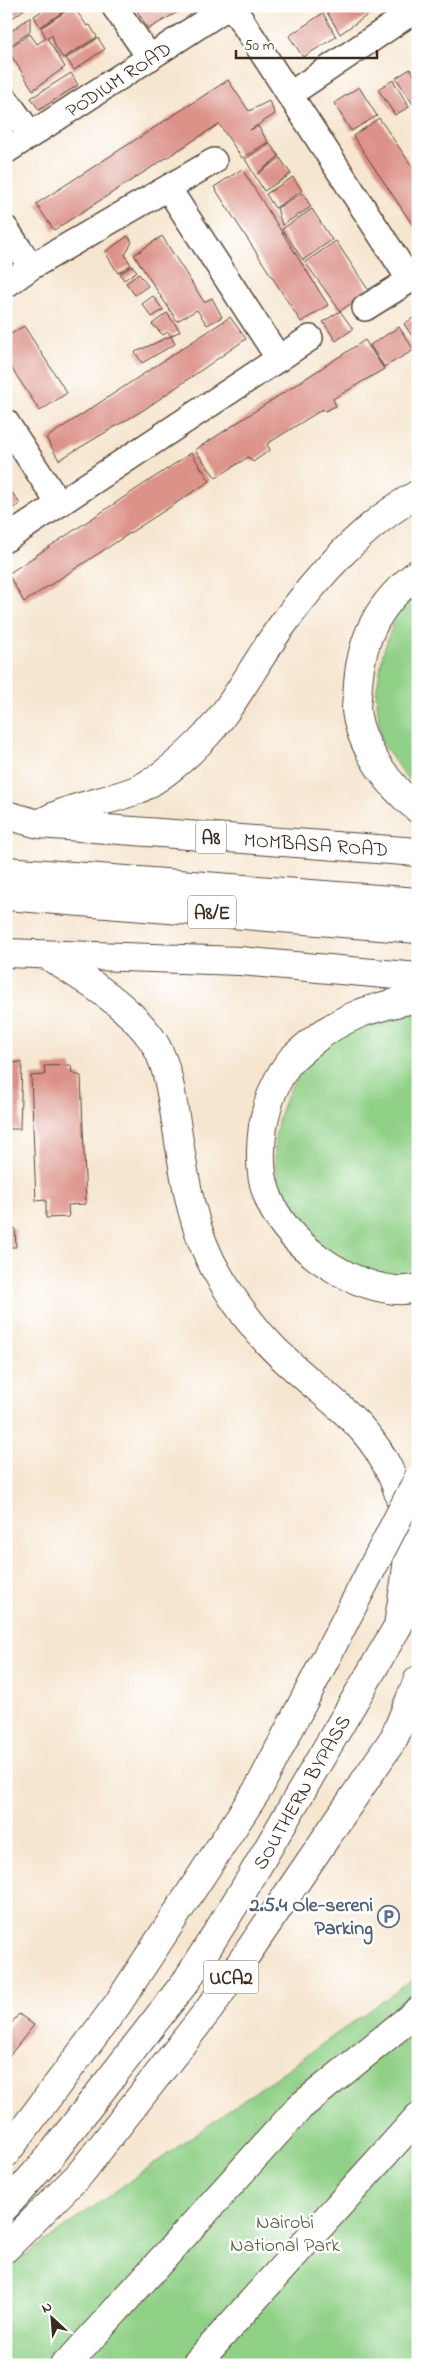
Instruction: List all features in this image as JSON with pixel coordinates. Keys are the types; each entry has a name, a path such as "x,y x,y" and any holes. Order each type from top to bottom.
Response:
{"main road":[{"path":"39,824 59,813 139,788 170,769 200,742 230,704 281,627 337,557 401,504 418,494"},
{"path":"418,573 399,587 378,614 366,639 360,666 356,710 365,740 381,771 418,809"},
{"name":"MOMBASA ROAD","path":"6,815 39,824 418,852"},
{"name":"A8/E","path":"6,871 418,902"},
{"name":"A8/E","path":"6,896 418,929"},
{"path":"6,954 240,961 418,977"},
{"path":"47,954 94,986 152,1038 169,1079 188,1195 203,1245 218,1275 241,1310 288,1363 347,1411 374,1441 393,1477 404,1517 408,1553 398,1626"},
{"path":"418,998 375,1007 349,1017 322,1033 292,1059 277,1082 265,1111 261,1166 267,1194 277,1213 298,1242 353,1278 395,1290 418,1289"},
{"path":"6,2153 117,2005 260,1786 418,1479"},
{"name":"SOUTHERN BYPASS","path":"6,2206 48,2159 187,1980 243,1891 398,1626 418,1583"},
{"name":"SOUTHERN BYPASS","path":"6,2248 80,2174 210,2008 394,1738 418,1680"},
{"path":"394,1738 418,1712"},
{"path":"64,2365 70,2361 300,2107 418,2010"},
{"path":"195,2365 418,2117"}],"street":[{"path":"114,6 150,58"},
{"path":"231,6 289,95 414,277 365,308"},
{"name":"PODIUM ROAD","path":"6,151 231,6"},
{"path":"289,95 418,8"},
{"path":"6,100 31,135"},
{"path":"6,285 31,267 214,161"},
{"path":"168,188 279,359"},
{"path":"6,229 31,267"},
{"path":"6,539 310,338"},
{"path":"6,422 59,504"}],"green space":[{"path":"418,590 418,787 403,774 381,740 376,693 383,653 395,617"},
{"path":"404,1013 418,1014 418,1281 357,1269 338,1260 322,1248 307,1233 285,1204 278,1180 275,1160 275,1140 278,1121 284,1103 304,1067 318,1051 346,1034"},
{"name":"Nairobi National Park","path":"418,1976 418,2365 6,2365 6,2269"}],"building":[{"path":"6,6 25,6 26,8 6,23"},
{"path":"49,6 72,6 40,27 34,16"},
{"path":"73,6 87,26 90,25 97,37 63,58 55,46 52,35 47,38 65,67 33,90 7,49 30,34 37,44 46,38 41,28"},
{"path":"134,6 182,6 183,9 148,29"},
{"path":"335,6 364,6 369,14 340,34 327,12"},
{"path":"323,13 336,37 303,57 289,36"},
{"path":"30,17 30,32 6,48 6,35"},
{"path":"98,38 105,49 74,70 66,58"},
{"path":"410,69 418,81 418,101 413,104 396,78"},
{"path":"71,73 78,85 39,110 31,98"},
{"path":"228,80 249,111 269,101 275,114 250,130 258,126 268,142 242,158 219,124 54,230 36,204"},
{"path":"393,80 409,107 395,115 378,89"},
{"path":"359,87 377,116 351,131 334,103"},
{"path":"379,118 418,175 418,233 353,136"},
{"path":"269,143 279,156 257,174 280,158 291,174 264,191 245,159"},
{"path":"242,169 328,305 301,322 214,187"},
{"path":"293,177 302,191 275,208 266,194"},
{"path":"303,193 311,207 282,225 277,208"},
{"path":"312,209 332,240 303,260 282,229"},
{"path":"128,236 132,242 125,255 131,265 118,273 105,252"},
{"path":"162,236 204,302 212,298 222,317 207,325 197,310 177,321 134,255"},
{"path":"336,241 369,291 340,311 305,262"},
{"path":"132,266 137,271 124,280 120,274"},
{"path":"139,274 148,286 135,295 126,283"},
{"path":"153,296 163,310 152,317 142,304"},
{"path":"340,311 353,329 336,341 323,322"},
{"path":"167,313 180,331 171,336 168,332 163,335 152,324"},
{"path":"418,315 418,345 404,324"},
{"path":"230,317 246,339 145,409 59,460 46,438"},
{"path":"24,326 67,393 40,411 6,360 6,337"},
{"path":"399,327 414,350 384,367 370,345"},
{"path":"171,336 175,344 142,363 135,352"},
{"path":"365,340 384,369 333,399 336,406 325,411 323,409 267,444 270,450 253,462 248,457 216,478 195,450"},
{"path":"191,453 210,481 24,602 8,574"},
{"path":"6,484 20,504 6,513"},
{"path":"22,1062 20,1129 6,1129 6,1063"},
{"path":"71,1065 72,1073 81,1076 86,1204 68,1205 69,1217 46,1218 46,1200 36,1201 31,1076 45,1075 44,1066"},
{"path":"6,1228 15,1228 16,1247 6,1247"},
{"path":"19,2014 34,2025 6,2060 6,2030"}],"place":[{"name":"2.5.4 Ole-sereni Parking","path":"389,1916"}]}
